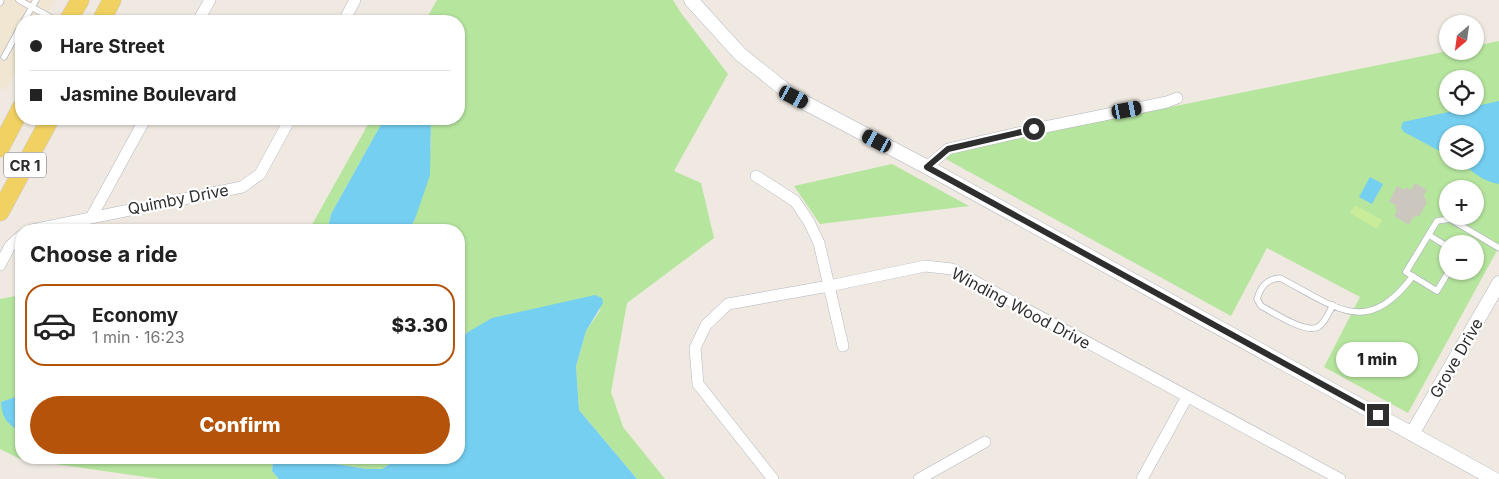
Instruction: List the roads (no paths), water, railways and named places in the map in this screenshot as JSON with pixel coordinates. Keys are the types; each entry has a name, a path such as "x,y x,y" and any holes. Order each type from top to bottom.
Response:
{"main road":[{"path":"71,15 80,0"},
{"path":"104,15 112,0"},
{"name":"CR 1","path":"0,148 15,119"},
{"name":"CR 1","path":"0,212 47,125"}],"street":[{"path":"201,15 210,0"},
{"path":"347,15 355,0"},
{"path":"691,0 740,54 794,97 927,167 1494,479"},
{"path":"927,167 948,149 1034,129 1167,102 1177,98"},
{"path":"92,216 142,125"},
{"name":"Quimby Drive","path":"58,224 242,187 260,174 287,125"},
{"path":"756,176 795,201 809,222 819,243 844,346"},
{"path":"0,265 10,246 15,241"},
{"name":"Winding Wood Drive","path":"773,479 698,384 696,348 706,325 728,304 925,266 952,270 1340,479"},
{"name":"Grove Drive","path":"1412,434 1499,283"},
{"path":"1142,479 1187,397"},
{"path":"919,479 985,442"}],"lane":[{"path":"19,0 46,15"},
{"path":"27,15 36,0"},
{"path":"4,57 15,37"},
{"path":"1444,280 1437,291 1406,272 1437,221 1450,219 1499,248"},
{"path":"1429,235 1439,241"},
{"path":"1333,305 1323,323 1317,328 1310,329 1260,306 1257,299 1264,284 1272,278 1280,278 1341,309 1361,313 1374,310 1390,301 1413,276"}],"water":[{"path":"1499,101 1499,184 1482,178 1471,170 1484,170 1484,125 1439,125 1439,151 1404,132 1401,128 1403,122 1439,114 1484,115 1484,104"},
{"path":"381,125 431,125 430,175 412,224 329,224 331,214"},
{"path":"1370,177 1383,184 1372,204 1359,197"},
{"path":"595,295 602,298 603,303 586,331 576,366 579,410 637,479 279,479 272,471 273,464 336,464 367,469 382,469 390,464 465,464 465,335 492,318"},
{"path":"15,397 15,428 6,420 1,402"}]}
